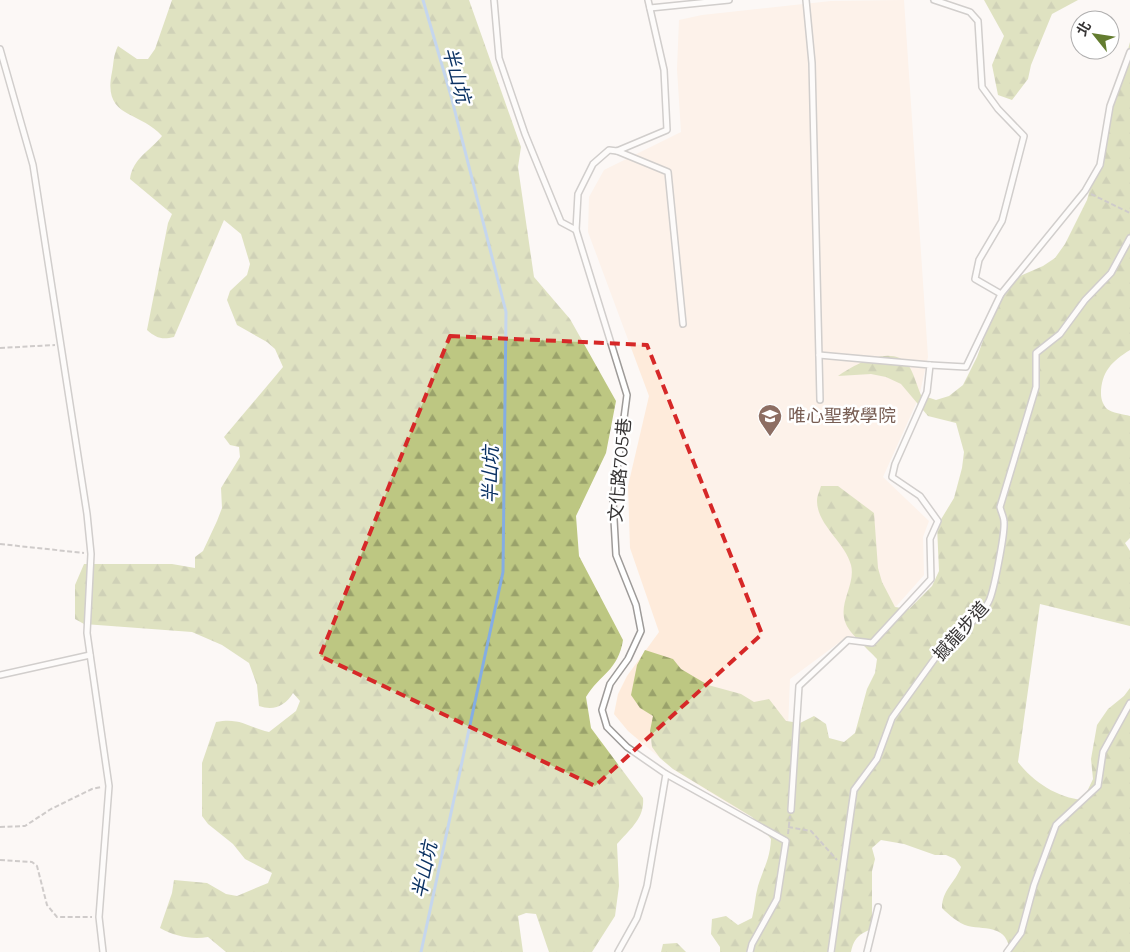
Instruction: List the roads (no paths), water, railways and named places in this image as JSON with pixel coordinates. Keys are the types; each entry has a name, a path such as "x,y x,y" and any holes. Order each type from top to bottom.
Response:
{"lane":[{"path":"494,0 499,58 525,134 561,222 576,230"},
{"name":"文化路705巷","path":"648,0 664,70 667,130 617,151 609,150 593,164 578,194 576,230 628,396 614,502 616,555 636,605 641,632 628,659 610,684 602,710 607,727 627,747 666,774 786,841 778,899 752,944 750,952"},
{"path":"650,8 729,0"},
{"path":"806,0 812,63 820,400"},
{"path":"934,0 970,12 978,20 982,87 998,109 1024,136 1002,221 979,260 975,278 1001,294"},
{"path":"0,50 33,166 87,514 91,554 87,633 109,786 99,917 103,952"},
{"path":"819,355 966,367 1001,294 1085,191 1100,165 1110,106 1130,52"},
{"path":"617,151 668,172 683,324"},
{"name":"撼龍步道","path":"831,952 854,790 877,758 892,718 946,643 958,637 990,601 1004,523 1000,507 1036,387 1036,353 1060,334 1085,300 1111,273 1130,238"},
{"path":"791,810 800,686 822,662 848,640 872,643 931,578 930,539 938,521 920,496 892,477 895,464 927,392 930,365"},
{"path":"0,675 90,655"},
{"path":"1008,952 1021,932 1034,884 1056,825 1098,786 1103,752 1130,703"},
{"path":"618,952 637,918 647,886 666,774"},
{"path":"867,952 878,907"}],"waterway":[{"name":"半山坑","path":"421,952 503,572 506,312 451,96 423,0"}],"place":[{"name":"唯心聖教學院","path":"770,437"}]}
